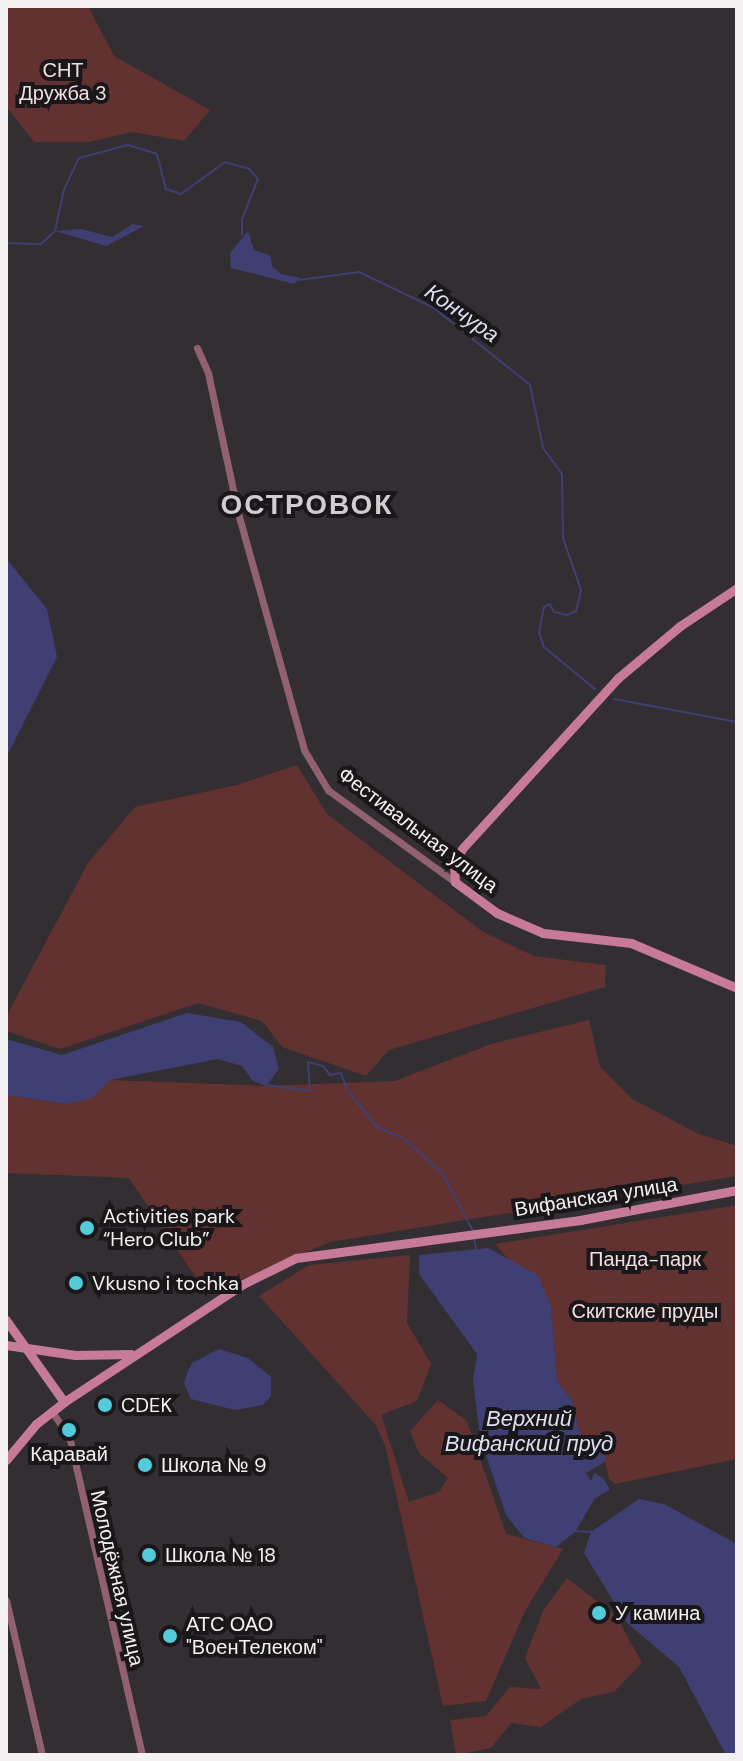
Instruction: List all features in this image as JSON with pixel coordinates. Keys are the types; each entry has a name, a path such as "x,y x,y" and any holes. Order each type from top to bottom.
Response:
{"main road":[{"path":"455,882 454,865 462,849 618,678 680,626 737,588"},
{"name":"Фестивальная улица","path":"455,882 497,913 543,933 631,943 737,988"},
{"name":"Вифанская улица","path":"6,1460 64,1402 243,1284 296,1258 496,1231 737,1190"},
{"path":"6,1320 64,1402"},
{"path":"6,1345 25,1350 134,1354"}],"street":[{"name":"Фестивальная улица","path":"197,348 208,373 238,513 304,750 328,790 455,882"},
{"name":"Молодёжная улица","path":"52,1412 69,1436 142,1755"},
{"path":"6,1600 42,1755"}],"green space":[{"name":"СНТ Дружба 3","path":"6,6 88,6 114,56 210,110 184,141 132,132 89,142 34,142 6,106"},
{"path":"297,765 327,814 483,932 534,956 606,965 605,987 389,1050 366,1076 282,1047 262,1021 198,1003 60,1049 6,1031 6,1017 88,863 135,807 237,785"},
{"path":"589,1020 600,1067 632,1099 699,1134 737,1146 737,1176 330,1242 207,1294 129,1178 6,1173 6,1095 67,1104 110,1080 266,1086 395,1081 491,1044"},
{"name":"Скитские пруды","path":"737,1205 737,1459 615,1484 609,1479 603,1451 583,1452 573,1402 557,1382 551,1307 495,1244"},
{"path":"410,1255 407,1323 431,1364 417,1401 381,1415 409,1502 439,1492 448,1478 419,1453 410,1431 438,1400 467,1421 506,1534 563,1549 525,1611 486,1701 443,1706 385,1445 375,1424 259,1296 309,1265"},
{"path":"567,1578 616,1616 642,1663 614,1692 581,1699 541,1727 511,1723 491,1748 456,1755 450,1720 486,1716 510,1687 541,1689 525,1658 543,1611"}],"water":[{"path":"133,224 144,226 106,246 55,231 81,229 112,237"},
{"path":"248,231 254,250 271,256 272,266 281,274 300,278 294,284 231,268 230,253"},
{"path":"6,558 47,609 57,657 6,758"},
{"path":"187,1013 241,1022 273,1047 279,1069 266,1086 253,1081 242,1066 218,1059 110,1080 92,1098 67,1104 6,1095 6,1039 62,1055"},
{"name":"Верхний Вифанский пруд","path":"488,1248 538,1275 551,1307 557,1381 573,1402 583,1452 603,1451 606,1461 586,1473 591,1481 594,1473 603,1478 610,1490 595,1498 575,1532 556,1547 524,1538 506,1515 480,1437 473,1381 477,1354 419,1274 419,1255"},
{"path":"219,1349 248,1358 271,1377 271,1396 263,1405 235,1410 191,1399 184,1384 192,1363"},
{"path":"639,1499 664,1504 737,1544 737,1755 726,1755 679,1667 626,1622 584,1553 591,1532"}],"waterway":[{"name":"Кончура","path":"6,243 41,244 55,231 63,192 79,158 128,145 157,154 166,189 181,194 225,162 249,169 258,179 242,219 242,235"},
{"name":"Кончура","path":"299,280 359,272 434,308 530,385 543,448 562,474 563,538 581,590 576,611 567,615 554,612 550,604 544,607 539,632 544,647 595,689"},
{"name":"Кончура","path":"614,699 737,722"},
{"path":"266,1085 310,1091 308,1062 323,1066 330,1075 341,1073 347,1090 377,1127 403,1138 443,1174 473,1231"},
{"path":"474,1237 476,1250"},
{"path":"575,1531 592,1532"}],"place":[{"name":"Activities park “Hero Club”","path":"87,1228"},
{"name":"Vkusno i tochka","path":"76,1283"},
{"name":"CDEK","path":"105,1405"},
{"name":"Каравай","path":"69,1430"},
{"name":"Школа № 9","path":"145,1465"},
{"name":"Школа № 18","path":"149,1555"},
{"name":"У камина","path":"599,1613"},
{"name":"АТС ОАО \"ВоенТелеком\"","path":"170,1636"}],"district":[{"name":"ОСТРОВОК","path":"307,505"}],"park label":[{"name":"Панда-парк","path":"645,1259"}]}
